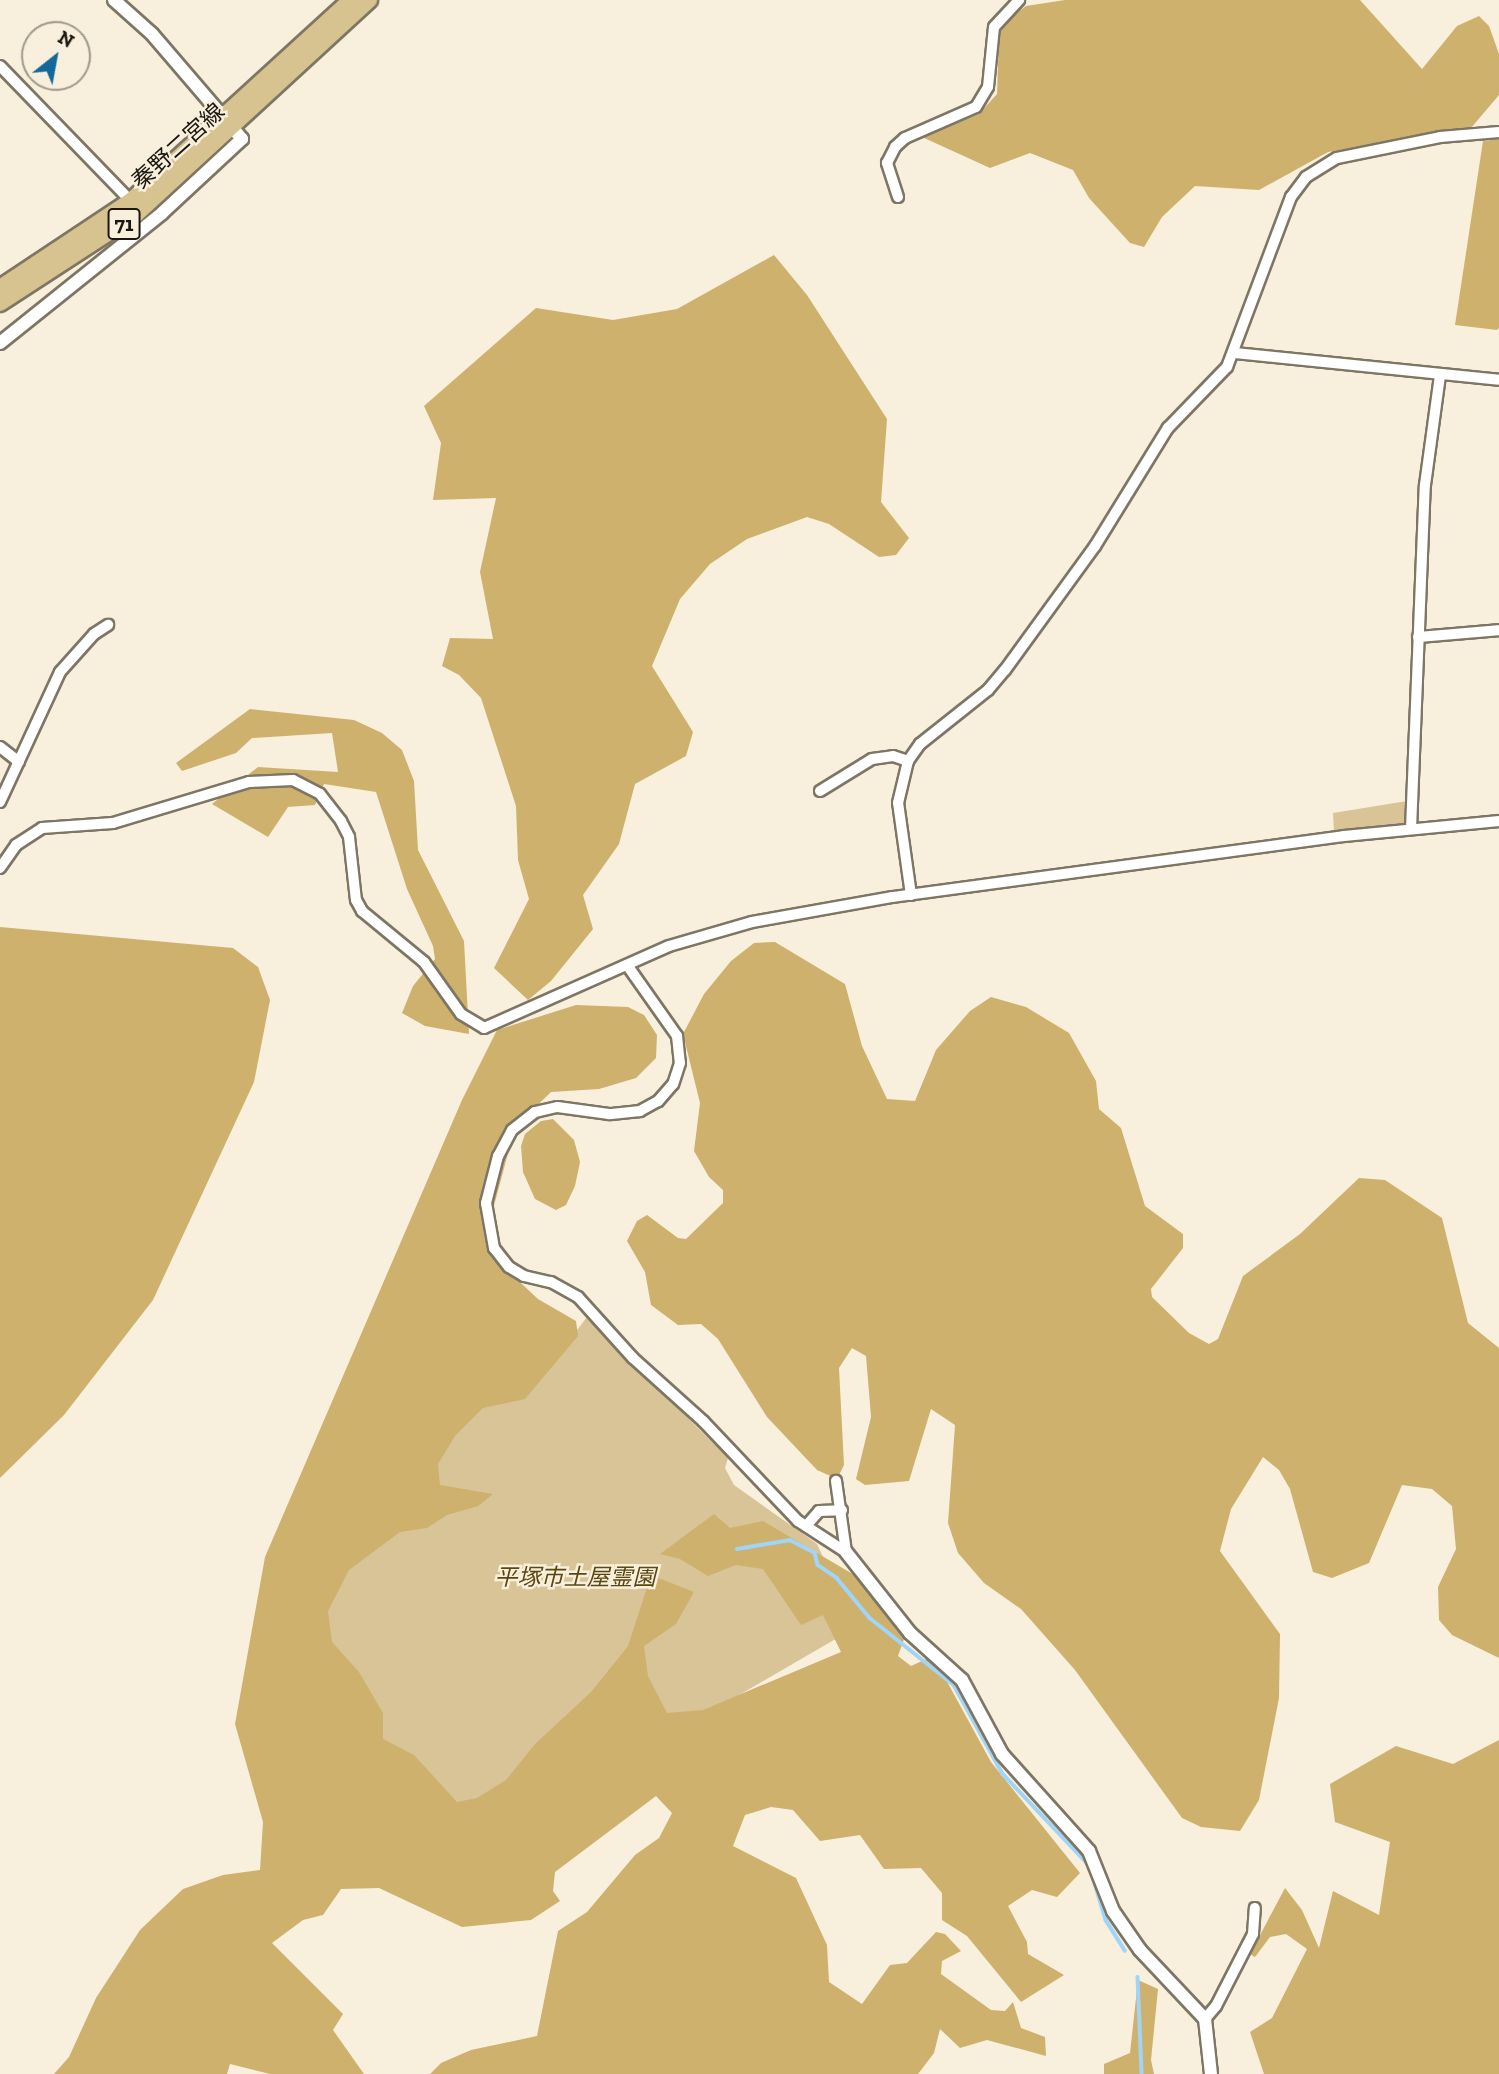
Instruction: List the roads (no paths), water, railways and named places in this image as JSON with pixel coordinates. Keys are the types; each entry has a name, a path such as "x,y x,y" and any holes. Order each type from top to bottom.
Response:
{"main road":[{"name":"秦野二宮線","path":"0,303 110,234 230,121 351,0"},
{"name":"秦野二宮線","path":"0,288 131,201 230,121 369,0"}],"street":[{"path":"0,344 226,157 242,139 230,121 152,34 114,0"},
{"path":"898,197 887,163 895,147 905,138 976,107 988,87 994,27 1019,0"},
{"path":"0,66 131,201"},
{"path":"911,895 898,803 908,761 920,744 988,690 1005,670 1095,546 1160,439 1235,353 1291,197 1306,177 1337,158 1440,137 1499,132"},
{"path":"1235,353 1499,380"},
{"path":"1411,829 1425,485 1440,376"},
{"path":"0,802 60,672 94,634 108,625"},
{"path":"1418,637 1499,629"},
{"path":"0,747 19,762"},
{"path":"820,791 872,759 893,757 908,761"},
{"path":"0,868 16,845 42,828 113,823 249,782 278,778 307,786 332,806 349,837 356,900 362,911 424,962 468,1022 484,1028 509,1020 669,946 751,922 911,895 1411,829 1499,821"},
{"path":"627,965 677,1037 680,1063 673,1084 658,1101 640,1111 609,1114 557,1107 522,1121 505,1142 493,1171 485,1215 488,1233 509,1267 578,1297 633,1358 703,1421 806,1526 846,1552 910,1633 962,1680 1007,1761 1089,1851 1113,1911 1140,1950 1205,2019 1211,2074"},
{"path":"836,1481 846,1552"},
{"path":"806,1526 819,1511 842,1510"},
{"path":"1205,2019 1216,2006 1252,1934 1255,1908"}],"waterway":[{"path":"737,1549 790,1540 815,1553 818,1565 837,1578 870,1618 954,1685 1003,1774 1090,1866"},
{"path":"1094,1880 1106,1920 1125,1950"},
{"path":"1138,1977 1142,2074"}],"park label":[{"name":"平塚市土屋霊園","path":"575,1577"}]}
